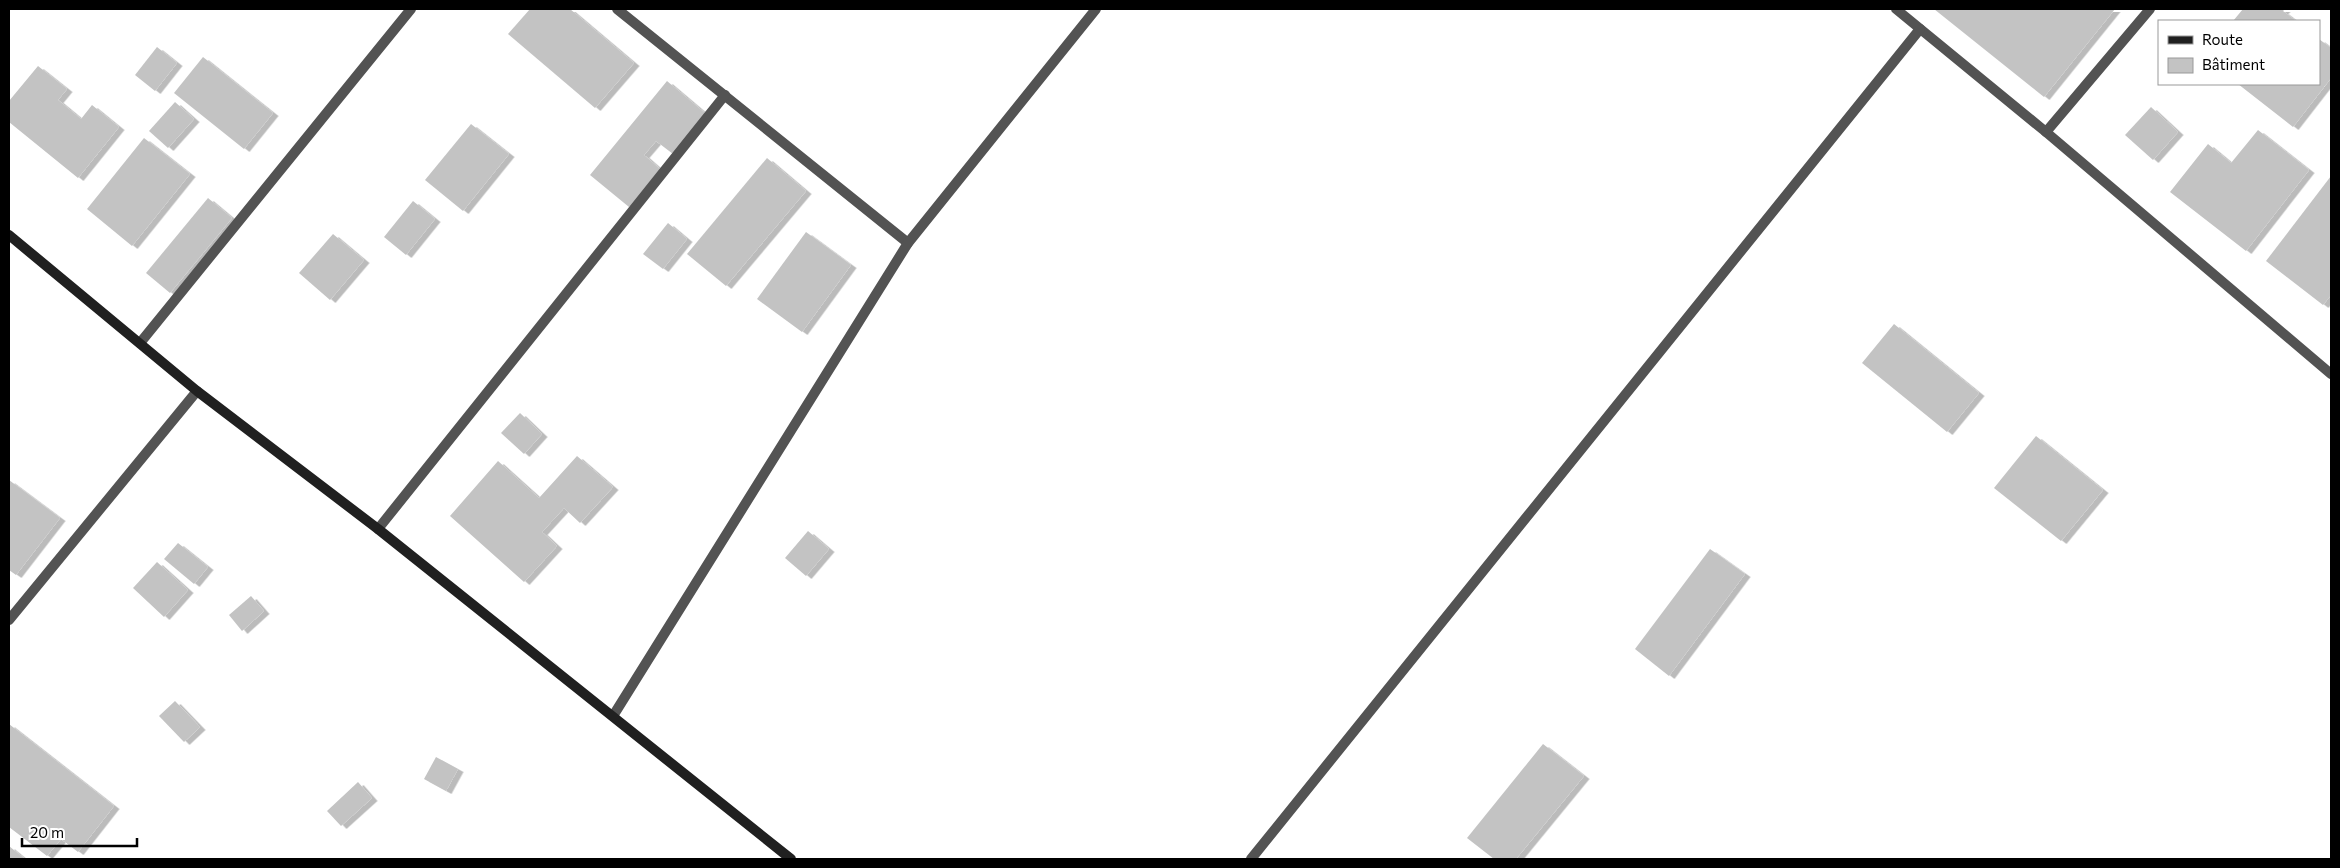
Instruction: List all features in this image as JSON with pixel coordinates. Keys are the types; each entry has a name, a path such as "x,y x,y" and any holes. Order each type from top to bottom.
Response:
{"main road":[{"path":"9,235 197,391 378,529 791,859"}],"street":[{"path":"140,343 412,9"},
{"path":"617,9 908,243"},
{"path":"613,716 908,243 1096,9"},
{"path":"1896,9 2046,132 2331,374"},
{"path":"2046,132 2150,9"},
{"path":"1251,859 1920,29"},
{"path":"378,529 725,95"},
{"path":"9,620 12,608 197,391"}],"building":[{"path":"530,9 570,9 634,63 595,108 508,34"},
{"path":"1934,9 2115,9 2044,97"},
{"path":"2243,9 2285,9 2283,11 2295,20 2234,20"},
{"path":"2320,40 2331,48 2331,78 2293,127 2239,85 2320,85"},
{"path":"157,47 177,63 155,91 135,75"},
{"path":"203,57 273,113 244,149 174,93"},
{"path":"38,66 67,89 58,100 81,119 92,105 119,127 78,178 9,122 9,101"},
{"path":"667,81 706,114 673,154 656,141 644,155 660,169 629,207 590,175"},
{"path":"175,102 194,119 168,148 149,131"},
{"path":"2151,107 2178,132 2153,160 2125,135"},
{"path":"471,124 509,154 463,211 425,180"},
{"path":"2258,130 2309,170 2246,251 2170,192 2208,144 2231,163"},
{"path":"144,138 190,174 132,246 87,209"},
{"path":"767,158 806,191 726,286 687,254"},
{"path":"2331,176 2331,295 2323,305 2266,261"},
{"path":"208,198 232,218 170,293 146,273"},
{"path":"413,201 435,219 406,255 384,237"},
{"path":"668,223 687,239 663,269 643,254"},
{"path":"806,232 851,265 802,332 757,299"},
{"path":"333,234 364,260 330,300 299,273"},
{"path":"1894,324 1979,393 1947,432 1862,363"},
{"path":"520,413 542,434 524,454 501,433"},
{"path":"2036,436 2103,490 2061,541 1994,488"},
{"path":"577,456 613,487 580,523 564,508 542,532 557,546 524,582 450,516 498,461 539,498"},
{"path":"9,480 60,518 16,575 9,570"},
{"path":"808,531 829,549 806,576 785,558"},
{"path":"178,543 208,567 194,584 164,559"},
{"path":"1710,549 1745,574 1669,676 1635,649"},
{"path":"157,562 188,590 164,617 133,588"},
{"path":"251,596 264,611 242,631 229,615"},
{"path":"175,701 200,727 184,742 159,716"},
{"path":"9,724 114,806 78,852 61,839 47,856 9,827"},
{"path":"1543,744 1584,776 1516,859 1494,859 1467,838"},
{"path":"436,757 458,769 446,791 424,779"},
{"path":"358,782 372,798 341,826 327,811"},
{"path":"9,846 25,859 9,859"}]}
